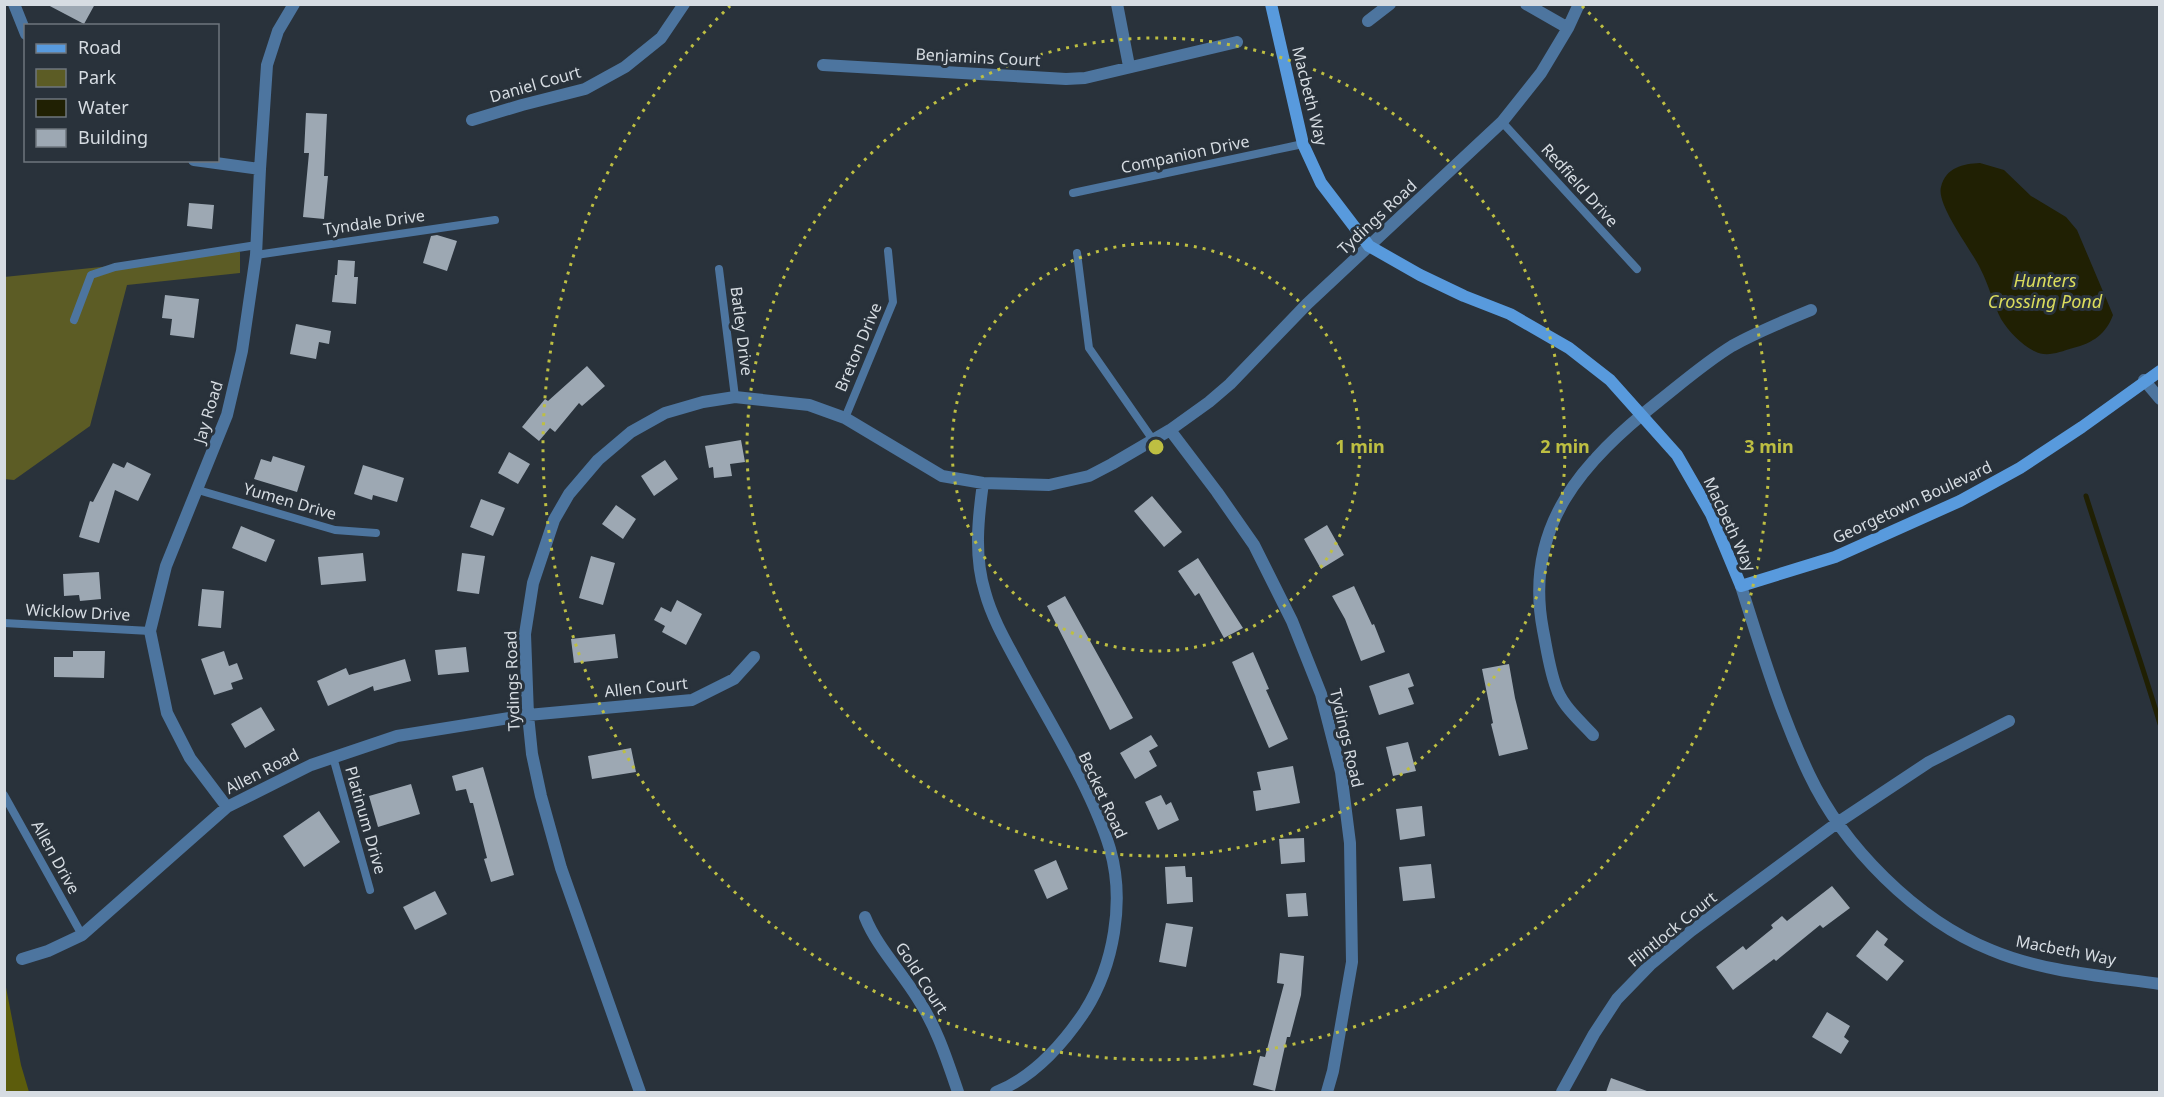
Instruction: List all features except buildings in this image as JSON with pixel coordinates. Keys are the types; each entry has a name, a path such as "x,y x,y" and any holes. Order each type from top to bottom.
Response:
{"street":[{"path":"14,4 24,29"},
{"name":"Jay Road","path":"227,807 190,758 167,714 150,631 166,566 227,415 242,351 256,250 267,64 278,31 294,4"},
{"name":"Daniel Court","path":"472,120 585,89 625,67 661,38 684,4"},
{"path":"1117,4 1129,66"},
{"name":"Macbeth Way","path":"1271,4 1303,144 1321,183 1370,246 1420,275 1510,314 1569,348 1610,380 1677,455 1711,514 1741,586 1776,697 1809,775 1837,823 1882,874 1914,906 1961,936 1991,951 2036,965 2160,984"},
{"path":"1368,21 1390,4"},
{"path":"1526,4 1568,28"},
{"name":"Tydings Road","path":"640,1092 561,868 541,796 532,754 528,715 525,634 533,583 554,520 569,494 598,460 631,432 665,413 703,402 735,397 809,405 845,418 942,476 983,483 1049,485 1076,480 1112,465 1170,430 1230,384 1307,304 1502,122 1541,73 1568,28 1579,4"},
{"name":"Benjamins Court","path":"823,65 1066,79 1085,78 1237,42"},
{"path":"209,162 260,169"},
{"path":"1593,735 1558,693 1547,653 1540,615 1539,578 1551,527 1581,474 1608,444 1642,414 1697,370 1732,346 1811,310"},
{"name":"Georgetown Boulevard","path":"2144,380 2160,361"},
{"name":"Georgetown Boulevard","path":"1741,586 1835,557 1960,501 2020,468 2160,371"},
{"path":"2144,380 2160,399"},
{"name":"Tydings Road","path":"1170,430 1254,545 1292,621 1321,694 1341,772 1350,843 1352,962 1334,1071 1328,1092"},
{"name":"Becket Road","path":"983,483 978,519 979,556 984,591 1001,632 1096,813 1110,850 1117,907 1113,942 1103,974 1091,1002 1072,1032 1030,1073 996,1092"},
{"name":"Allen Court","path":"528,715 692,700 734,679 754,657"},
{"name":"Allen Road","path":"22,959 48,951 82,935 227,807 311,765 397,736 528,715"},
{"name":"Flintlock Court","path":"1562,1092 1594,1034 1617,999 1650,964 1837,823 1929,762 2009,721"},
{"name":"Gold Court","path":"865,917 872,933 934,1024 958,1092"}],"lane":[{"name":"Redfield Drive","path":"1502,122 1637,269"},
{"name":"Companion Drive","path":"1073,194 1303,144"},
{"name":"Tyndale Drive","path":"74,320 91,275 115,267 495,220"},
{"name":"Breton Drive","path":"845,418 893,302 888,251"},
{"path":"1077,252 1089,348 1153,440"},
{"name":"Batley Drive","path":"719,269 735,397"},
{"name":"Yumen Drive","path":"198,490 335,530 376,533"},
{"name":"Wicklow Drive","path":"4,623 150,631"},
{"name":"Platinum Drive","path":"333,757 370,890"},
{"name":"Allen Drive","path":"4,795 82,935"}],"green space":[{"path":"215,250 240,252 240,273 127,285 90,426 14,480 4,479 4,277 140,263"}],"shaded area":[{"path":"4,977 21,1065 29,1092 5,1092"}],"water":[{"name":"Hunters Crossing Pond","path":"1980,163 2004,170 2031,196 2066,217 2077,230 2113,315 2103,332 2093,340 2058,353 2039,353 2020,341 2001,319 1983,274 1949,216 1941,195 1943,180 1951,171 1967,164"}],"waterway":[{"path":"2086,496 2160,724"}]}
